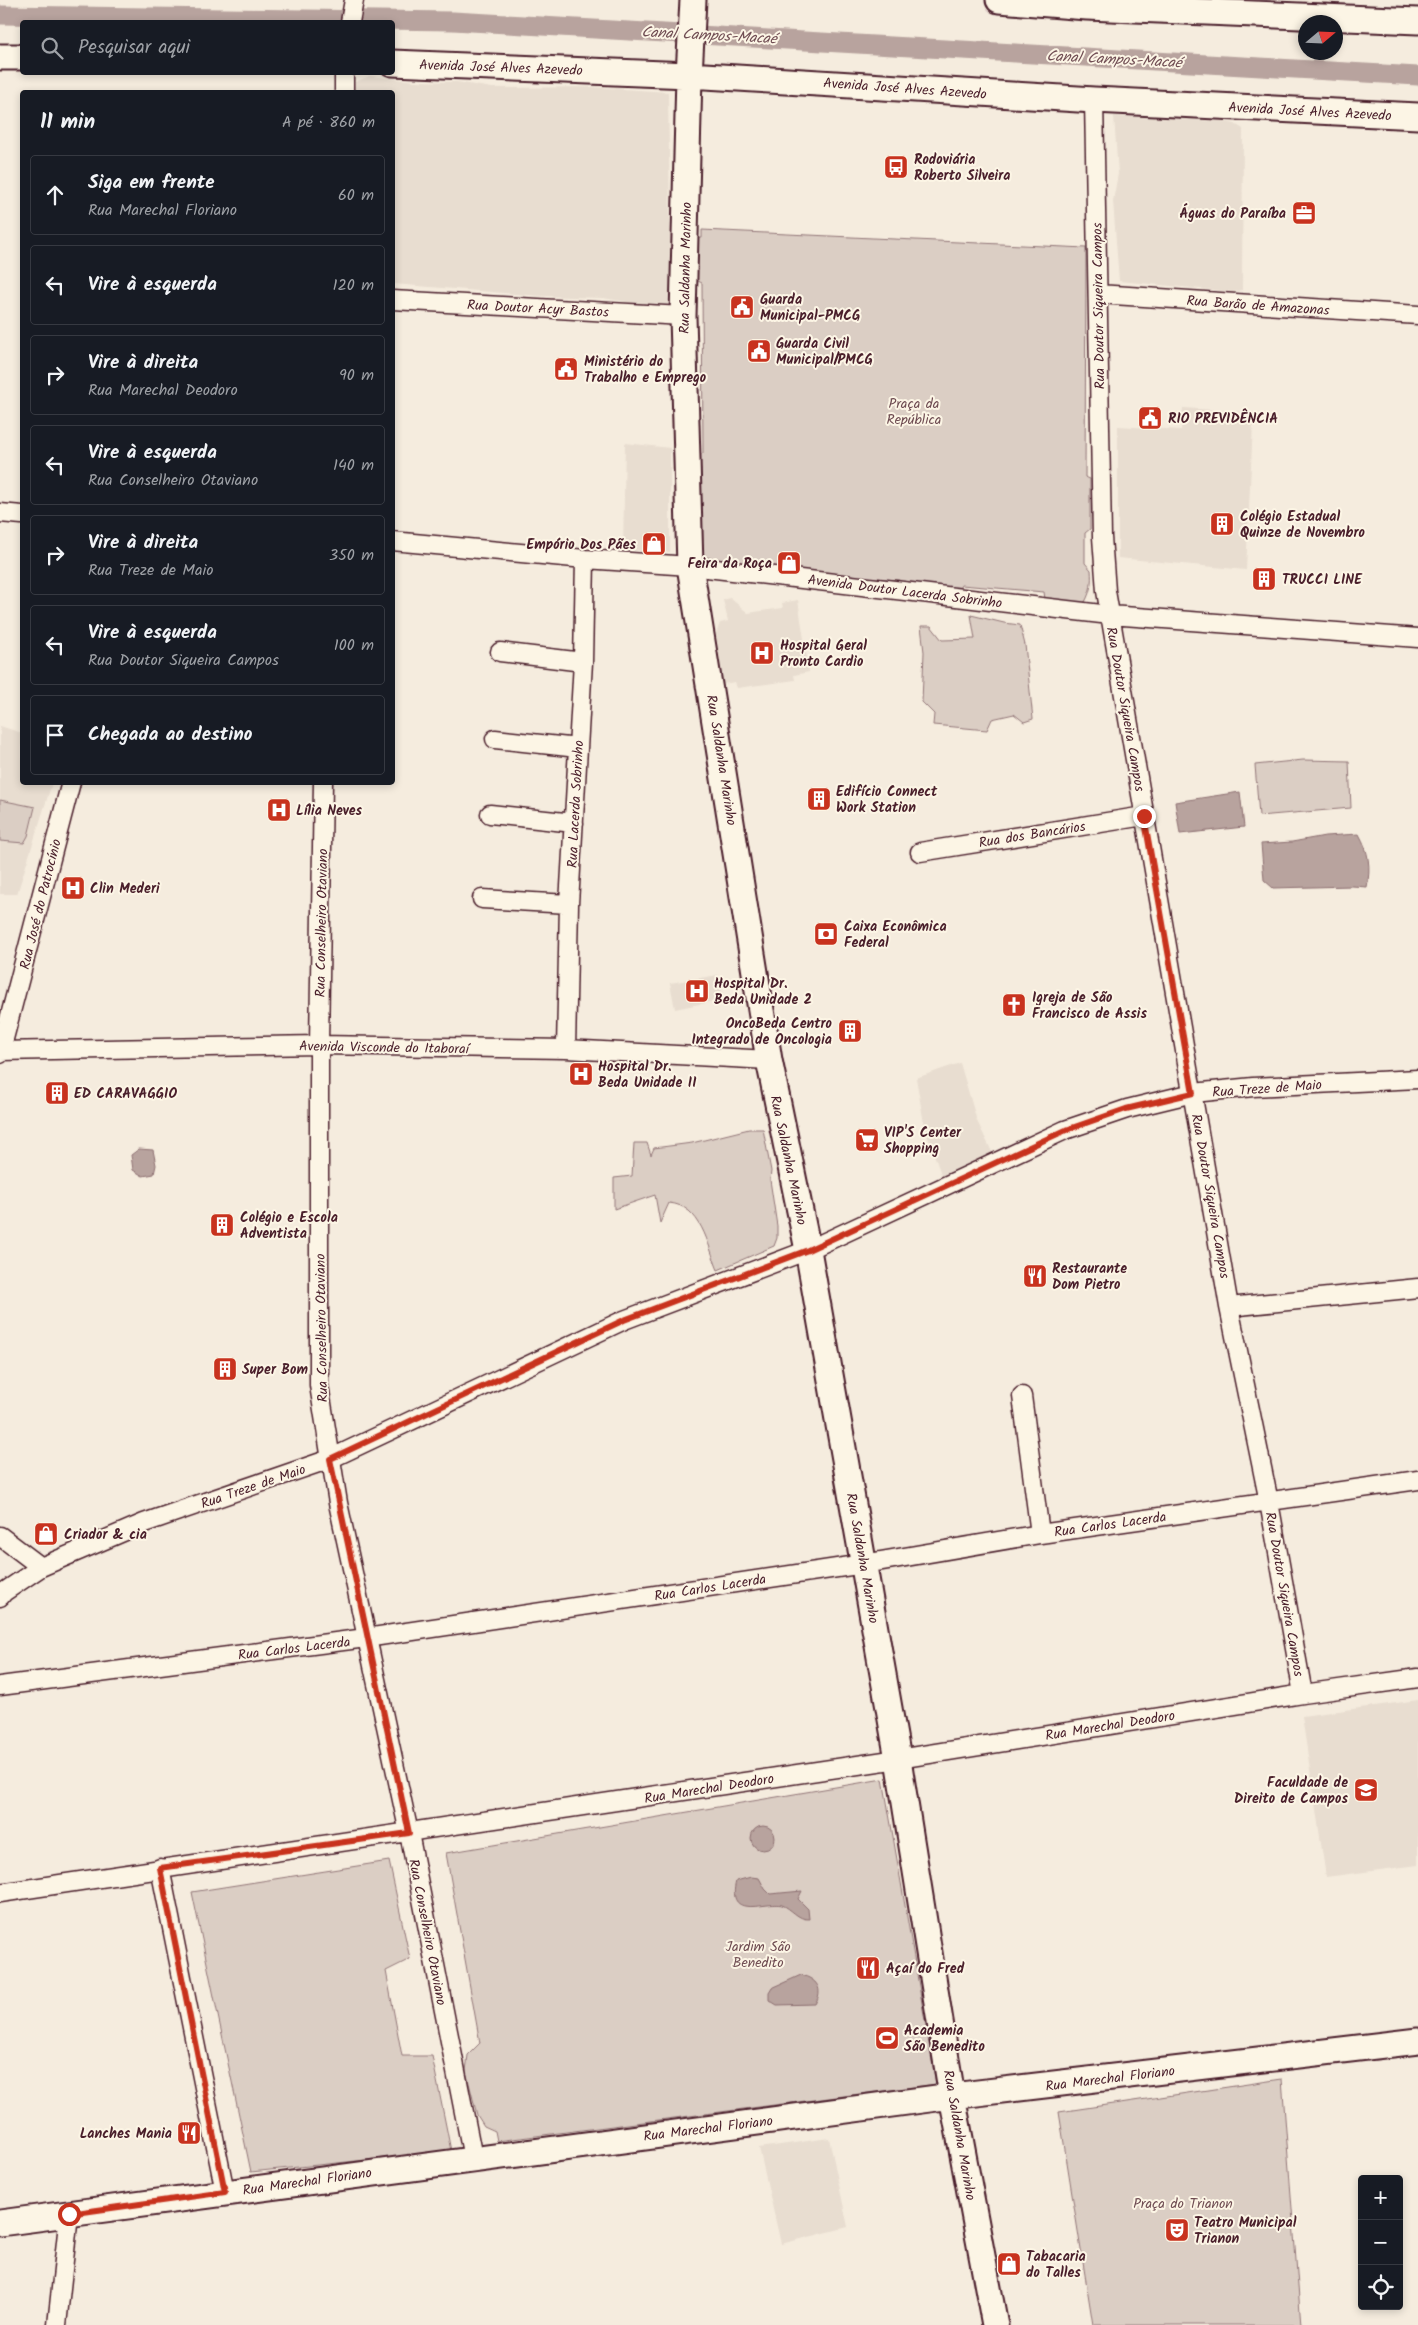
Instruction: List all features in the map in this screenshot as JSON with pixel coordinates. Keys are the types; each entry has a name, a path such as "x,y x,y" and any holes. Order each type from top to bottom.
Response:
{"main road":[{"path":"999,0 1418,21"},
{"name":"Rua Saldanha Marinho","path":"693,8 689,75 683,316 690,566 769,1060 808,1250 898,1759 952,2096 995,2325"},
{"path":"0,57 20,57"},
{"name":"Avenida José Alves Azevedo","path":"395,63 689,75 1094,100 1418,116"},
{"name":"Rua Marechal Floriano","path":"0,2223 473,2158 952,2096 1418,2041"}],"street":[{"path":"350,20 354,0"},
{"path":"344,75 344,90"},
{"name":"Rua Doutor Siqueira Campos","path":"1094,100 1102,537 1110,615 1230,1306 1269,1502 1303,1694"},
{"name":"Rua Barão de Amazonas","path":"1098,294 1418,315"},
{"name":"Rua Doutor Acyr Bastos","path":"395,300 683,316"},
{"path":"0,514 20,515"},
{"name":"Avenida Doutor Lacerda Sobrinho","path":"395,541 585,559 690,566 1110,615 1418,638"},
{"name":"Rua Lacerda Sobrinho","path":"566,1049 569,904 583,662 585,559"},
{"path":"500,652 583,662"},
{"path":"495,739 578,748"},
{"name":"Rua José do Patrocínio","path":"0,1052 70,785"},
{"name":"Rua Conselheiro Otaviano","path":"323,785 319,1045 319,1385 330,1459 366,1638 409,1833 473,2158"},
{"path":"490,814 574,822"},
{"name":"Rua dos Bancários","path":"920,852 1144,816"},
{"path":"482,899 569,904"},
{"name":"Avenida Visconde do Itaboraí","path":"0,1052 319,1045 566,1049 769,1060"},
{"name":"Rua Treze de Maio","path":"0,1597 4,1592 41,1567 144,1524 330,1459 624,1320 808,1250 1066,1130 1126,1109 1193,1093 1253,1087 1418,1079"},
{"path":"1230,1306 1418,1288"},
{"path":"1022,1396 1040,1534"},
{"name":"Rua Carlos Lacerda","path":"0,1686 366,1638 864,1564 1040,1534 1418,1480"},
{"path":"0,1536 41,1567"},
{"name":"Rua Marechal Deodoro","path":"0,1892 409,1833 898,1759 1303,1694 1418,1678"},
{"path":"160,1868 225,2192"},
{"path":"57,2325 69,2214"}],"shaded area":[{"path":"370,76 416,81 457,82 492,88 593,87 668,92 671,273 669,309 603,298 540,296 395,284 395,90 353,90 355,82"},
{"path":"1114,116 1223,121 1235,124 1243,129 1242,290 1233,292 1119,281 1113,201 1118,174"},
{"path":"1183,408 1245,412 1245,423 1253,424 1246,570 1118,558 1118,426 1181,430"},
{"path":"625,443 670,448 670,552 623,550"},
{"name":"Hospital Geral Pronto Cardio","path":"730,598 748,613 783,608 782,603 798,600 809,672 794,675 795,680 737,688 735,682 723,684 716,634 720,623 728,621 723,600"},
{"path":"0,726 20,732 20,785 51,785 17,894 0,894"},
{"path":"1240,792 1244,827 1180,834 1175,802"},
{"path":"1359,834 1368,860 1367,887 1273,888 1264,880 1261,844"},
{"name":"Hospital Dr. Beda Unidade 2","path":"718,975 724,999 675,1009 670,983"},
{"path":"960,1063 977,1121 993,1154 942,1177 925,1129 916,1078"},
{"path":"139,1149 153,1150 156,1165 154,1174 143,1176 133,1170 131,1155"},
{"name":"Faculdade de Direito de Campos","path":"1418,1700 1418,1865 1326,1877 1302,1716"},
{"path":"763,1826 772,1829 775,1838 772,1847 763,1850 754,1847 751,1838 754,1829"},
{"path":"751,1877 759,1878 770,1894 802,1891 798,1899 808,1909 809,1919 801,1918 782,1905 742,1905 737,1901 734,1893 736,1881"},
{"path":"801,1975 815,1982 819,1989 818,1999 815,2004 777,2005 769,2000 769,1993 772,1988"},
{"path":"829,2138 848,2227 781,2244 759,2148"}],"green space":[{"name":"Praça da República","path":"702,230 1086,248 1085,477 1090,479 1090,529 1085,533 1085,563 1091,570 1091,579 1090,590 1085,602 1075,604 1045,599 1044,592 961,585 958,590 904,584 899,580 703,564 699,455 703,453 702,283 694,279 694,245 699,238 702,238"},
{"path":"971,615 1020,625 1025,645 1033,719 1024,722 1014,714 992,719 987,730 933,725 934,714 922,702 924,652 921,626 931,626 942,640 975,639"},
{"path":"1303,760 1349,761 1351,808 1259,816 1255,765"},
{"path":"0,800 35,807 28,836 24,843 0,841"},
{"path":"749,1129 763,1129 771,1171 770,1180 777,1226 777,1238 774,1246 718,1270 702,1228 689,1211 669,1203 660,1223 655,1195 614,1209 614,1178 632,1176 634,1143 647,1143 651,1155 654,1148 692,1143"},
{"name":"Jardim São Benedito","path":"883,1779 936,2084 497,2141 495,2131 484,2126 477,2115 466,2071 468,2055 480,2043 446,1853"},
{"path":"389,1861 410,1959 386,1971 402,2056 432,2056 451,2151 251,2172 192,1892"},
{"name":"Praça do Trianon","path":"1282,2079 1301,2325 1093,2325 1059,2112"}],"waterway":[{"name":"Canal Campos-Macaé","path":"0,15 378,20"},
{"name":"Canal Campos-Macaé","path":"395,20 453,21 1418,76"}],"place":[{"name":"Rodoviária Roberto Silveira","path":"896,167"},
{"name":"Águas do Paraíba","path":"1304,213"},
{"name":"Guarda Municipal-PMCG","path":"742,307"},
{"name":"Guarda Civil Municipal/PMCG","path":"759,351"},
{"name":"Ministério do Trabalho e Emprego","path":"566,369"},
{"name":"RIO PREVIDÊNCIA","path":"1150,418"},
{"name":"Colégio Estadual Quinze de Novembro","path":"1222,524"},
{"name":"Empório Dos Pães","path":"654,544"},
{"name":"Feira da Roça","path":"789,563"},
{"name":"TRUCCI LINE","path":"1264,579"},
{"name":"Hospital Geral Pronto Cardio","path":"762,653"},
{"name":"Edifício Connect Work Station","path":"819,799"},
{"name":"Lília Neves","path":"279,810"},
{"name":"Clin Mederi","path":"73,888"},
{"name":"Caixa Econômica Federal","path":"826,934"},
{"name":"Hospital Dr. Beda Unidade 2","path":"697,991"},
{"name":"Igreja de São Francisco de Assis","path":"1014,1005"},
{"name":"OncoBeda Centro Integrado de Oncologia","path":"850,1031"},
{"name":"Hospital Dr. Beda Unidade II","path":"581,1074"},
{"name":"ED CARAVAGGIO","path":"57,1093"},
{"name":"VIP'S Center Shopping","path":"867,1140"},
{"name":"Colégio e Escola Adventista","path":"222,1225"},
{"name":"Restaurante Dom Pietro","path":"1035,1276"},
{"name":"Super Bom","path":"225,1369"},
{"name":"Criador & cia","path":"46,1534"},
{"name":"Faculdade de Direito de Campos","path":"1366,1790"},
{"name":"Açaí do Fred","path":"868,1968"},
{"name":"Academia São Benedito","path":"887,2038"},
{"name":"Lanches Mania","path":"189,2133"},
{"name":"Teatro Municipal Trianon","path":"1177,2230"},
{"name":"Tabacaria do Talles","path":"1009,2264"}],"route":[{"path":"69,2214 225,2192 160,1868 409,1833 366,1638 330,1459 624,1320 808,1250 1066,1130 1126,1109 1193,1093 1144,816"}]}
